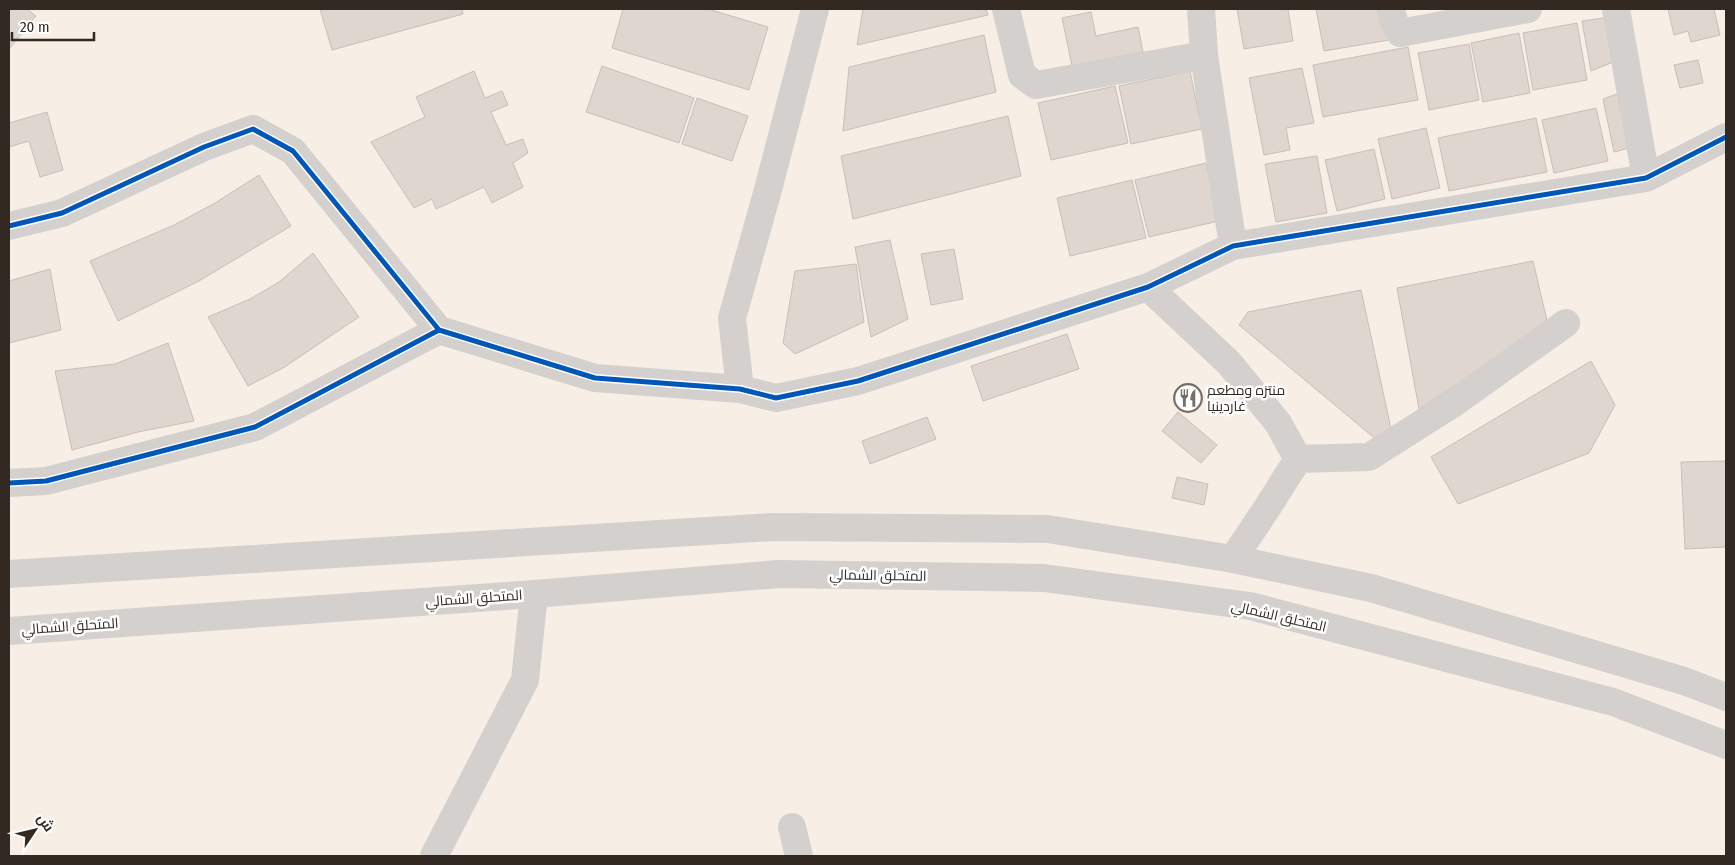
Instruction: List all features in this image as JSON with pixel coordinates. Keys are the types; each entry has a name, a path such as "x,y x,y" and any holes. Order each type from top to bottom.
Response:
{"main road":[{"path":"740,389 732,318 770,186 815,9"},
{"path":"1006,9 1022,75 1036,85 1204,55"},
{"path":"1201,9 1204,55 1233,246"},
{"path":"1391,9 1394,22 1400,33 1528,9"},
{"path":"1616,9 1646,178"},
{"path":"9,226 62,213 204,147 252,129 293,151 439,330 595,378 740,389 776,398 858,381 1148,287 1233,246 1646,178 1726,137"},
{"path":"1148,287 1229,363 1278,423 1298,459"},
{"path":"1298,459 1369,457 1451,405 1566,323"},
{"path":"9,483 46,481 255,427 439,330"},
{"path":"1233,559 1268,508 1298,459"},
{"path":"9,574 772,527 1048,529 1233,559 1371,588 1684,681 1726,697"},
{"name":"المتحلق الشمالي","path":"9,631 534,594 779,574 1044,578 1250,606 1613,702 1726,745"},
{"path":"434,856 525,680 534,594"},
{"path":"792,827 798,856"}],"building":[{"path":"9,9 27,9 36,16 9,49"},
{"path":"320,9 462,9 463,14 332,50"},
{"path":"623,9 708,9 768,27 749,90 612,48"},
{"path":"863,9 986,9 988,15 857,45"},
{"path":"1237,9 1288,9 1293,41 1244,49"},
{"path":"1316,9 1390,9 1395,39 1324,51"},
{"path":"1668,9 1714,9 1720,35 1691,42 1688,31 1674,35"},
{"path":"1091,12 1096,36 1138,27 1143,52 1072,66 1062,18"},
{"path":"1604,18 1613,62 1591,71 1582,21"},
{"path":"1577,23 1587,80 1533,90 1523,33"},
{"path":"1519,33 1530,93 1483,102 1471,43"},
{"path":"984,35 996,92 843,131 849,67"},
{"path":"1469,44 1479,100 1429,110 1418,53"},
{"path":"1408,47 1418,100 1323,117 1313,65"},
{"path":"1698,60 1703,83 1680,88 1674,65"},
{"path":"602,66 694,98 679,143 586,112"},
{"path":"1302,68 1314,123 1286,128 1290,150 1264,155 1249,78"},
{"path":"474,71 485,98 502,91 508,105 491,112 506,145 523,139 528,153 513,163 523,187 492,203 484,187 436,209 432,199 414,208 371,142 425,117 416,97"},
{"path":"1190,71 1202,129 1131,144 1119,86"},
{"path":"1115,86 1128,143 1051,160 1038,103"},
{"path":"1620,93 1630,148 1614,152 1603,99"},
{"path":"697,98 748,116 732,161 682,144"},
{"path":"1596,108 1608,161 1554,173 1542,120"},
{"path":"47,112 63,170 40,177 29,141 9,147 9,123"},
{"path":"1008,116 1021,176 853,219 841,156"},
{"path":"1536,118 1547,172 1449,191 1438,138"},
{"path":"1426,128 1440,188 1392,199 1378,139"},
{"path":"1374,149 1385,199 1337,211 1325,160"},
{"path":"1317,156 1327,213 1276,222 1265,164"},
{"path":"1206,163 1219,221 1149,237 1135,180"},
{"path":"259,175 291,226 199,281 118,321 90,261 174,225 215,203"},
{"path":"1132,180 1146,238 1070,256 1057,198"},
{"path":"890,240 908,319 871,337 855,247"},
{"path":"954,249 963,299 931,305 921,254"},
{"path":"313,253 359,317 283,368 248,386 208,317 250,299 279,282"},
{"path":"1533,261 1548,325 1419,409 1397,288"},
{"path":"856,264 864,322 795,354 783,343 795,271"},
{"path":"50,269 61,330 9,343 9,281"},
{"path":"1361,290 1393,438 1378,441 1239,325 1248,312"},
{"path":"1067,334 1079,369 983,401 971,366"},
{"path":"168,343 194,421 138,432 72,450 55,371 115,364"},
{"path":"1591,361 1615,405 1589,453 1458,504 1431,457"},
{"path":"1178,412 1217,445 1201,463 1162,431"},
{"path":"927,417 936,439 870,464 862,441"},
{"path":"1726,461 1726,547 1685,549 1681,462"},
{"path":"1177,477 1208,484 1204,505 1172,498"}],"cycle path":[{"path":"9,226 62,213 204,147 253,129 293,151 439,330"},
{"path":"9,483 46,481 255,427 439,330 595,378 740,389 776,398 858,381 1148,287 1233,246 1646,178 1726,137"}],"place":[{"name":"منتزه ومطعم غاردينيا","path":"1188,398"}]}
